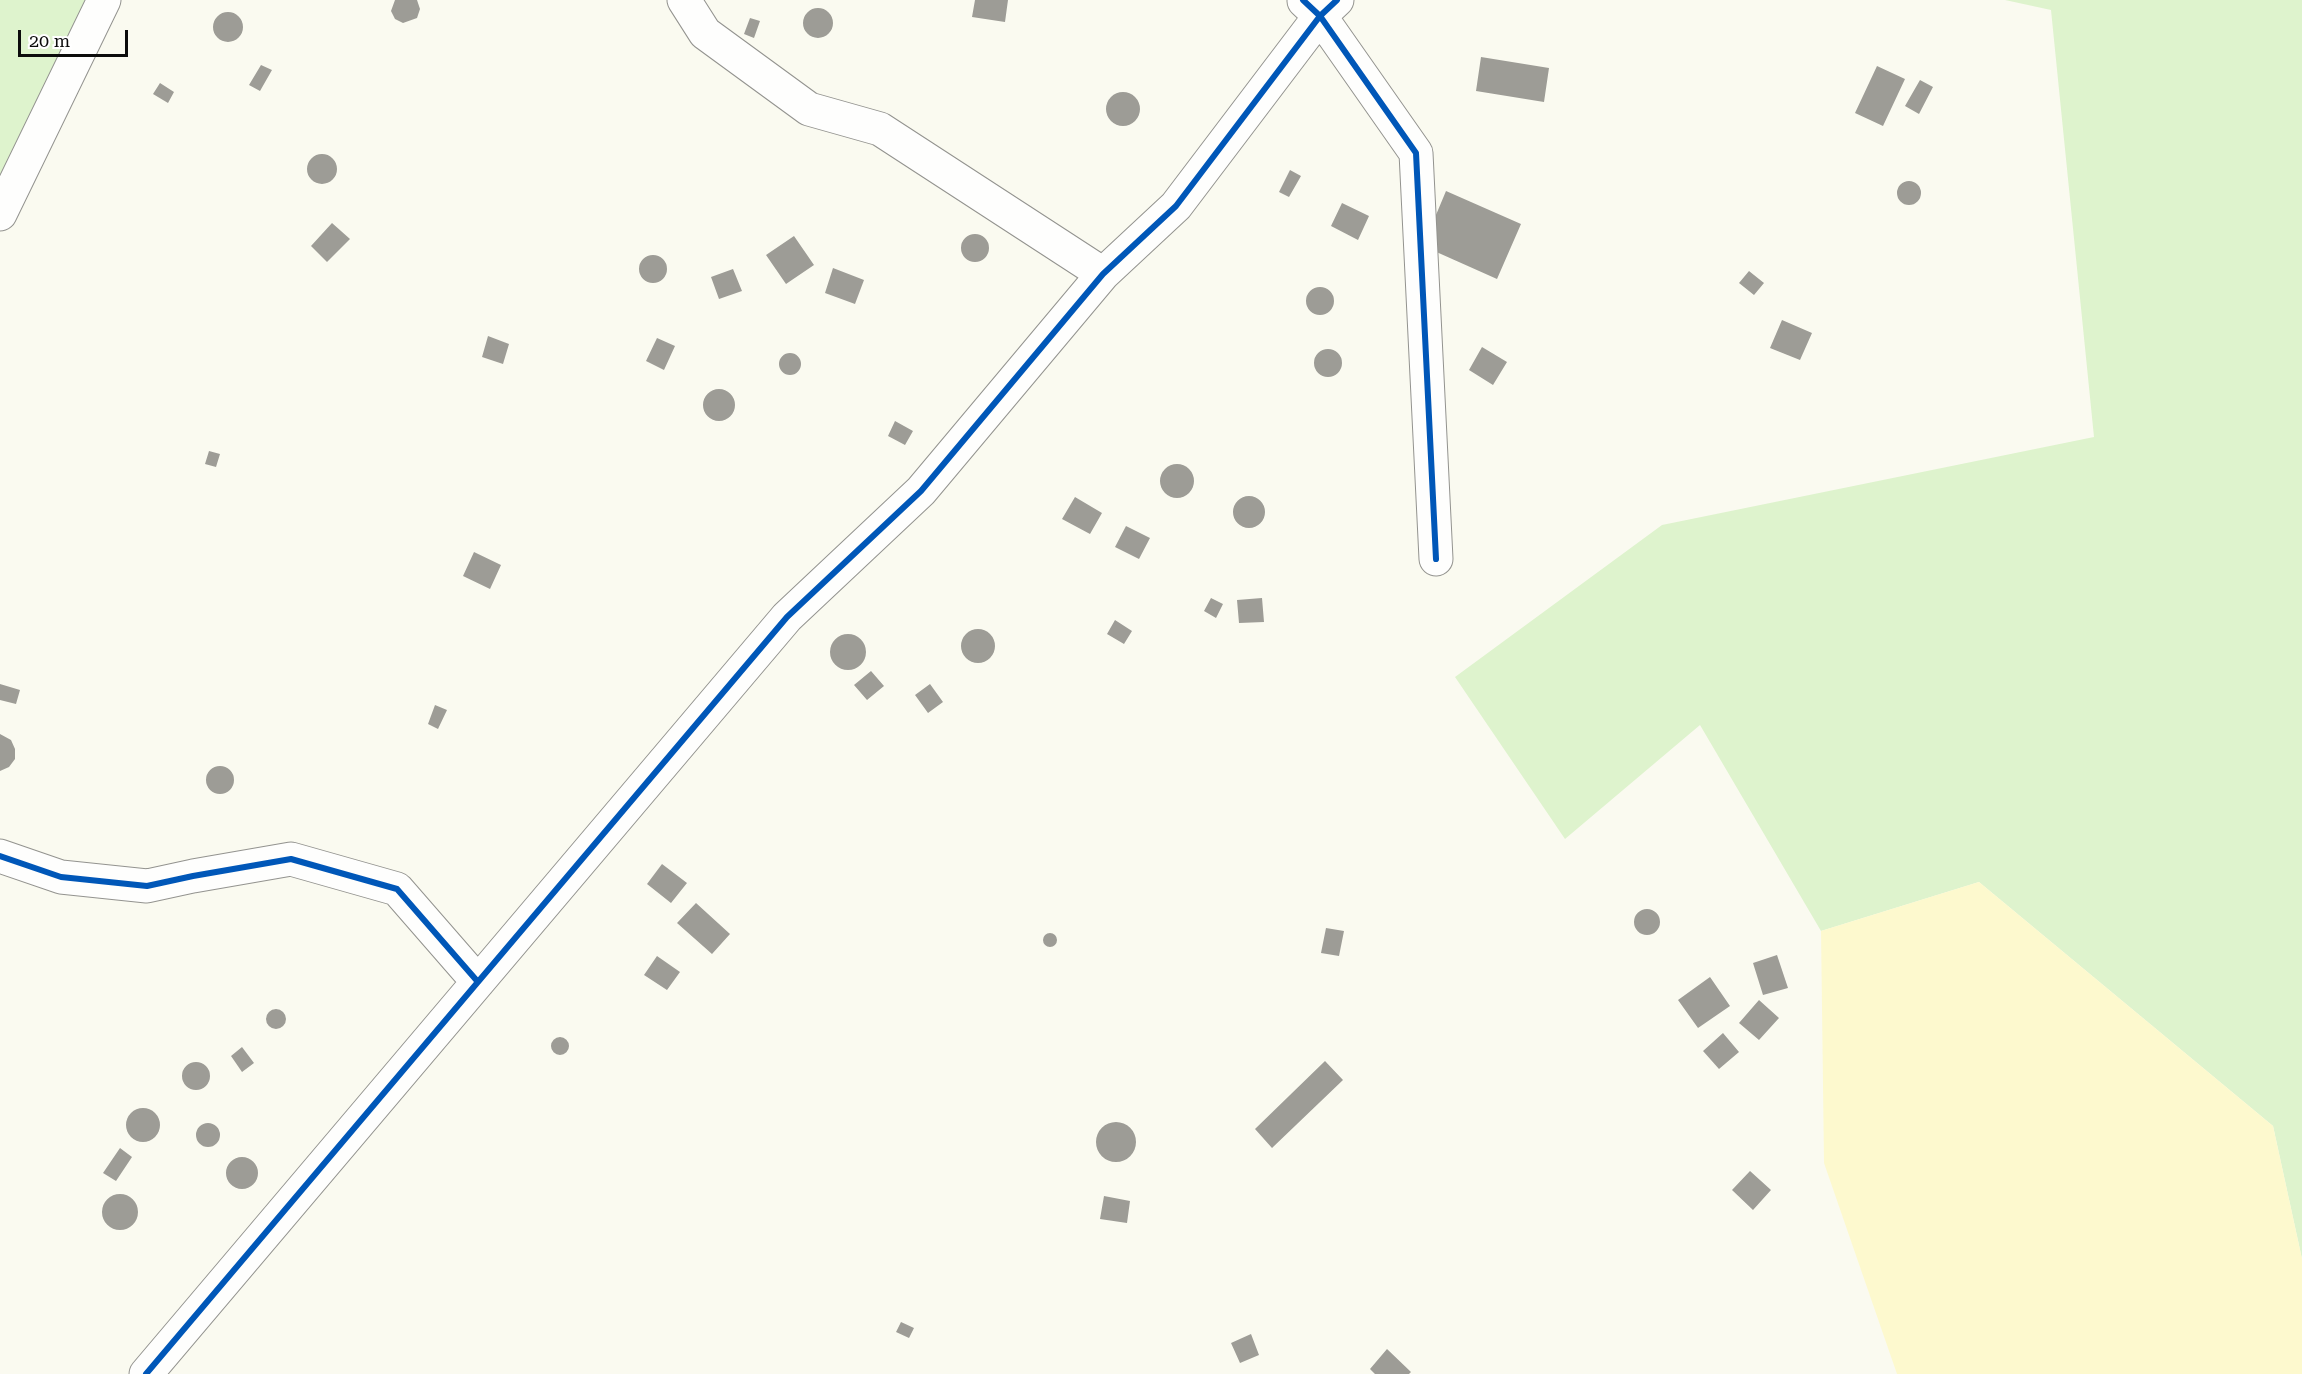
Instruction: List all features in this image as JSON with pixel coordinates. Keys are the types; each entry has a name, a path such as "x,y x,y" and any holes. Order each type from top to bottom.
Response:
{"street":[{"path":"0,213 104,0"},
{"path":"684,0 705,33 809,109 880,129 1103,274"},
{"path":"146,1374 787,617 921,491 1103,274 1176,206 1320,5 1416,153 1436,559"},
{"path":"0,855 61,877 147,886 291,859 397,889 478,982"}],"green space":[{"path":"0,0 106,0 0,200"},
{"path":"2005,0 2302,0 2302,1259 2273,1126 1979,882 1821,931 1700,725 1565,839 1455,677 1662,525 2094,437 2051,10"}],"sand":[{"path":"1979,882 2273,1126 2302,1259 2302,1374 1897,1374 1824,1163 1821,931"}],"building":[{"path":"395,0 417,0 420,9 417,18 403,23 395,19 391,11"},
{"path":"975,0 1008,0 1005,22 972,17"},
{"path":"818,8 829,12 833,23 829,34 818,38 807,34 803,23 807,12"},
{"path":"228,12 239,16 243,27 239,38 228,42 217,38 213,27 217,16"},
{"path":"750,18 760,21 754,38 744,34"},
{"path":"1481,57 1549,68 1544,102 1476,91"},
{"path":"261,65 272,70 260,91 249,85"},
{"path":"1877,66 1905,79 1883,126 1855,113"},
{"path":"1920,80 1933,87 1919,114 1905,106"},
{"path":"160,83 174,92 168,103 153,94"},
{"path":"1123,92 1135,97 1140,109 1135,121 1123,126 1111,121 1106,109 1111,97"},
{"path":"322,154 333,158 337,169 333,180 322,184 311,180 307,169 311,158"},
{"path":"1290,170 1301,176 1289,197 1279,192"},
{"path":"1909,181 1918,184 1921,193 1918,202 1909,205 1900,202 1897,193 1900,184"},
{"path":"1446,191 1521,224 1497,279 1423,246"},
{"path":"1342,203 1369,216 1358,240 1331,226"},
{"path":"332,223 350,239 327,262 311,246"},
{"path":"975,234 985,238 989,248 985,258 975,262 965,258 961,248 965,238"},
{"path":"794,236 814,265 786,284 766,255"},
{"path":"653,255 663,259 667,269 663,279 653,283 643,279 639,269 643,259"},
{"path":"833,268 864,280 855,304 825,293"},
{"path":"733,269 742,291 719,299 711,277"},
{"path":"1749,271 1764,283 1754,295 1739,283"},
{"path":"1320,287 1330,291 1334,301 1330,311 1320,315 1310,311 1306,301 1310,291"},
{"path":"1782,320 1812,333 1800,360 1770,348"},
{"path":"488,336 509,344 503,364 482,357"},
{"path":"657,338 675,346 664,370 646,361"},
{"path":"1482,347 1507,362 1493,385 1469,370"},
{"path":"1328,349 1338,353 1342,363 1338,373 1328,377 1318,373 1314,363 1318,353"},
{"path":"786,353 794,353 801,360 801,368 794,375 786,375 779,368 779,360"},
{"path":"719,389 731,393 735,405 731,417 719,421 707,417 703,405 707,393"},
{"path":"895,421 913,431 905,445 888,436"},
{"path":"209,451 220,454 216,467 205,464"},
{"path":"1177,464 1189,469 1194,481 1189,493 1177,498 1165,493 1160,481 1165,469"},
{"path":"1249,496 1261,500 1265,512 1261,524 1249,528 1237,524 1233,512 1237,500"},
{"path":"1075,497 1102,513 1090,534 1062,519"},
{"path":"1126,526 1150,538 1139,559 1115,547"},
{"path":"474,552 501,565 490,589 463,576"},
{"path":"1211,598 1223,604 1216,618 1204,611"},
{"path":"1262,598 1264,622 1239,623 1237,600"},
{"path":"1115,620 1132,631 1124,644 1107,634"},
{"path":"978,629 990,634 995,646 990,658 978,663 966,658 961,646 966,634"},
{"path":"848,634 861,639 866,652 861,665 848,670 835,665 830,652 835,639"},
{"path":"871,671 884,686 867,700 854,685"},
{"path":"0,684 20,690 16,704 0,700"},
{"path":"930,684 943,702 928,713 915,695"},
{"path":"435,705 447,710 438,729 428,724"},
{"path":"0,734 11,740 15,749 15,759 9,767 0,771"},
{"path":"220,766 230,770 234,780 230,790 220,794 210,790 206,780 210,770"},
{"path":"662,864 687,883 671,903 647,884"},
{"path":"696,903 730,934 712,954 677,923"},
{"path":"1647,909 1656,913 1660,922 1656,931 1647,935 1638,931 1634,922 1638,913"},
{"path":"1326,928 1344,931 1339,956 1321,953"},
{"path":"1047,933 1053,933 1057,940 1053,947 1047,947 1043,943 1043,937"},
{"path":"1777,955 1788,988 1763,995 1753,963"},
{"path":"657,956 680,972 667,990 644,975"},
{"path":"1710,977 1730,1006 1698,1028 1678,1000"},
{"path":"1759,1000 1779,1018 1759,1040 1739,1023"},
{"path":"276,1009 283,1012 286,1019 283,1026 276,1029 269,1026 266,1019 269,1012"},
{"path":"1723,1033 1739,1052 1719,1069 1703,1051"},
{"path":"560,1037 566,1040 569,1046 566,1052 560,1055 554,1052 551,1046 554,1040"},
{"path":"242,1047 254,1063 242,1072 231,1056"},
{"path":"1325,1061 1343,1080 1272,1148 1255,1129"},
{"path":"196,1062 206,1066 210,1076 206,1086 196,1090 186,1086 182,1076 186,1066"},
{"path":"143,1108 155,1113 160,1125 155,1137 143,1142 131,1137 126,1125 131,1113"},
{"path":"1116,1122 1130,1128 1136,1142 1130,1156 1116,1162 1102,1156 1096,1142 1102,1128"},
{"path":"208,1123 213,1124 219,1130 219,1140 213,1146 208,1147 203,1146 197,1140 196,1135 197,1130 203,1124"},
{"path":"120,1148 132,1157 116,1181 103,1173"},
{"path":"242,1157 253,1162 258,1173 253,1184 242,1189 231,1184 226,1173 231,1162"},
{"path":"1750,1171 1771,1190 1753,1210 1732,1190"},
{"path":"120,1194 133,1199 138,1212 133,1225 120,1230 107,1225 102,1212 107,1199"},
{"path":"1104,1196 1130,1201 1127,1223 1100,1219"},
{"path":"901,1322 914,1328 909,1338 896,1332"},
{"path":"1251,1334 1259,1355 1240,1363 1231,1343"},
{"path":"1387,1349 1411,1372 1409,1374 1375,1374 1370,1369"}],"cycle path":[{"path":"1303,0 1320,16 1416,153 1436,559"},
{"path":"146,1374 787,617 921,491 1103,274 1176,206 1320,16 1337,0"},
{"path":"0,856 61,877 147,886 291,859 397,889 478,982"}]}
